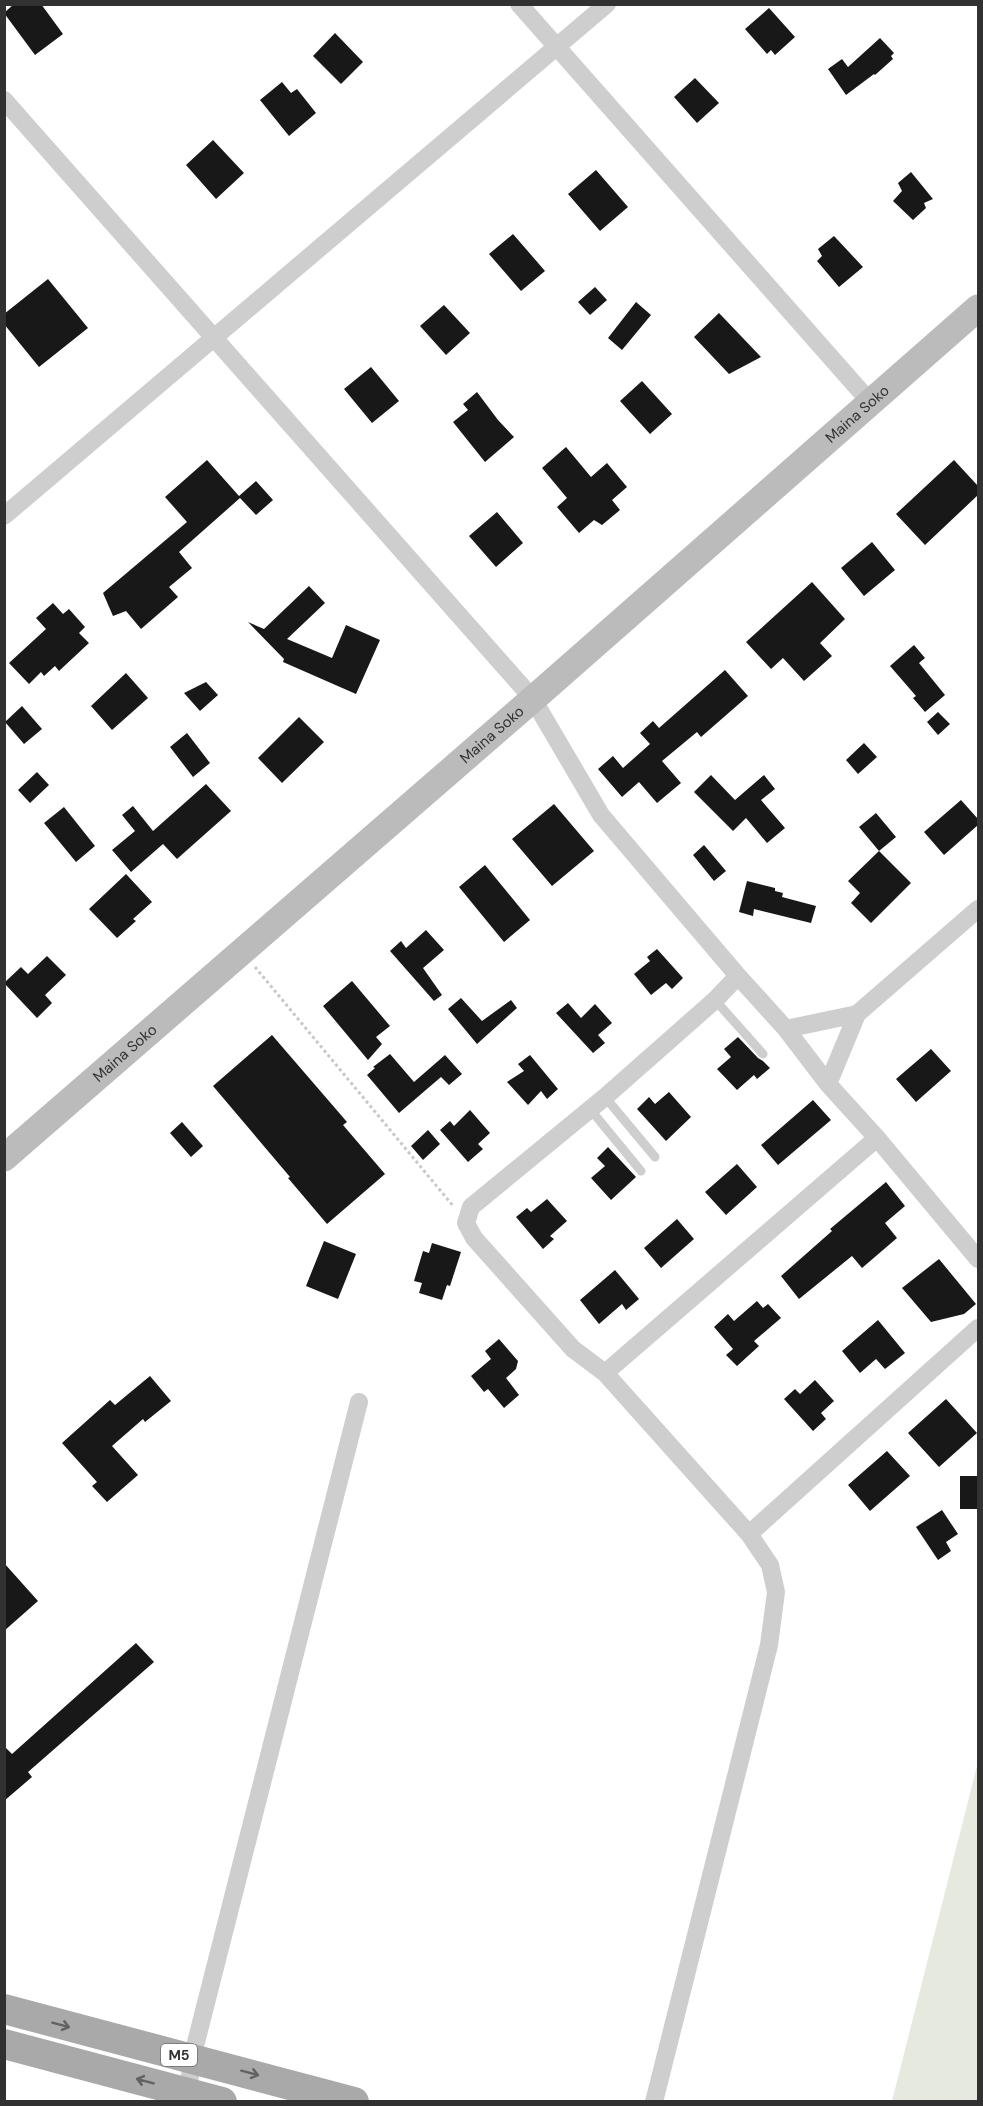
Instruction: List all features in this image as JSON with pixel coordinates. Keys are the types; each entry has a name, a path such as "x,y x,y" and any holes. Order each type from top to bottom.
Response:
{"main road":[{"name":"M5","path":"4,2009 354,2102"},
{"name":"M5","path":"4,2044 222,2102"}],"street":[{"path":"519,4 870,403"},
{"path":"4,516 606,4"},
{"path":"4,100 533,699 601,815 786,1029 828,1084 877,1138 978,1259"},
{"name":"Maina Soko","path":"4,1158 533,699 978,308"},
{"path":"828,1084 857,1014 978,909"},
{"path":"654,2102 769,1645 776,1592 770,1565 749,1534 605,1373 573,1349 546,1321 474,1238 466,1223 471,1207 604,1097 715,1000 738,976"},
{"path":"786,1029 857,1014"},
{"path":"605,1373 877,1138"},
{"path":"749,1534 978,1328"},
{"path":"188,2093 192,2058 359,1402"}],"lane":[{"path":"715,1000 763,1054"},
{"path":"604,1097 655,1157"},
{"path":"590,1109 641,1172"}],"path":[{"path":"242,951 466,1223"}],"shaded area":[{"path":"978,1762 978,2101 892,2101"}],"building":[{"path":"14,4 41,4 63,34 35,55 4,13"},
{"path":"769,8 795,37 775,55 771,50 767,54 745,29"},
{"path":"335,33 363,62 341,84 313,56"},
{"path":"880,38 894,53 891,56 893,59 846,95 828,69 842,59 848,67"},
{"path":"695,78 719,103 697,123 674,97"},
{"path":"282,82 291,93 297,89 316,113 289,136 260,100"},
{"path":"213,140 244,173 216,199 186,165"},
{"path":"596,170 628,207 600,231 568,194"},
{"path":"911,172 933,199 924,203 926,208 913,220 893,201 902,191 898,183"},
{"path":"513,234 545,271 521,291 489,254"},
{"path":"834,236 863,267 839,287 817,261 822,256 818,249"},
{"path":"48,279 88,328 39,367 4,324 4,314"},
{"path":"595,287 607,300 590,315 578,302"},
{"path":"636,302 651,315 622,350 608,338"},
{"path":"444,305 470,333 446,355 420,326"},
{"path":"719,313 761,357 729,374 694,337"},
{"path":"371,367 399,401 372,423 344,389"},
{"path":"642,381 672,414 650,434 620,401"},
{"path":"477,392 514,437 485,462 453,422 468,410 463,404"},
{"path":"566,447 591,477 607,463 627,487 612,500 620,510 602,525 594,520 579,533 557,507 567,498 542,468"},
{"path":"207,460 239,496 256,481 273,500 256,515 240,498 179,552 192,568 169,587 178,597 141,629 126,611 113,616 103,593 187,522 165,497"},
{"path":"954,460 978,486 978,495 925,545 896,514"},
{"path":"497,512 523,543 496,567 469,536"},
{"path":"872,542 895,570 864,596 841,568"},
{"path":"812,582 845,619 820,643 832,656 804,681 783,658 771,669 746,642"},
{"path":"309,586 325,603 287,639 332,658 346,625 380,640 356,694 283,662 284,659 248,622 264,629"},
{"path":"53,603 63,614 69,609 85,627 79,633 89,643 59,671 55,666 44,676 41,672 29,684 9,663 46,629 36,618"},
{"path":"914,645 925,658 919,663 945,695 925,712 913,698 916,696 890,666"},
{"path":"725,670 748,696 701,737 697,732 662,761 681,783 657,803 639,782 622,797 598,769 613,756 623,768 650,744 640,733 653,721 659,728"},
{"path":"126,673 148,698 112,730 91,706"},
{"path":"206,682 218,695 200,711 184,693"},
{"path":"22,706 42,729 24,744 5,722"},
{"path":"938,712 950,724 938,735 927,722"},
{"path":"299,717 324,742 282,783 258,758"},
{"path":"187,733 210,763 193,777 170,747"},
{"path":"864,743 877,757 858,774 846,760"},
{"path":"37,772 49,785 30,803 18,790"},
{"path":"711,775 735,800 764,775 775,789 761,800 785,828 767,843 746,818 733,831 694,792"},
{"path":"206,784 231,811 177,859 163,844 131,872 112,850 135,831 122,815 133,806 153,831"},
{"path":"961,800 978,819 978,825 944,855 924,832"},
{"path":"554,804 594,851 552,886 512,839"},
{"path":"64,807 95,846 76,862 44,823"},
{"path":"876,813 896,837 879,851 859,827"},
{"path":"704,845 726,871 714,881 693,855"},
{"path":"879,851 911,883 871,923 851,903 860,893 848,881"},
{"path":"485,865 530,920 504,942 459,887"},
{"path":"126,874 152,902 117,938 89,909"},
{"path":"747,881 775,888 775,891 783,893 782,897 816,906 811,923 754,909 753,916 739,912"},
{"path":"426,930 444,950 423,968 442,995 434,1001 390,951 401,941 406,948"},
{"path":"657,949 683,978 672,989 666,983 651,995 634,974 650,961 647,957"},
{"path":"47,956 66,975 45,995 52,1003 37,1018 4,983 21,967 28,974"},
{"path":"352,981 390,1026 376,1037 382,1044 368,1060 323,1006"},
{"path":"461,998 482,1021 511,1000 517,1008 477,1044 448,1009"},
{"path":"568,1003 581,1018 595,1004 612,1023 598,1035 605,1043 593,1053 556,1013"},
{"path":"272,1035 347,1122 343,1125 385,1174 327,1224 213,1086"},
{"path":"738,1037 770,1068 757,1079 754,1075 737,1090 717,1069 731,1057 724,1049"},
{"path":"931,1049 951,1071 916,1102 896,1079"},
{"path":"390,1054 414,1082 445,1055 462,1074 449,1085 441,1077 399,1113 367,1075 375,1068 373,1067"},
{"path":"530,1055 558,1089 547,1099 541,1091 528,1105 507,1082 524,1071 518,1064"},
{"path":"669,1092 691,1117 666,1141 637,1109 649,1097 655,1104"},
{"path":"813,1100 831,1120 778,1165 761,1145"},
{"path":"470,1110 490,1133 478,1144 483,1149 468,1162 440,1130 450,1121 454,1126"},
{"path":"182,1122 203,1146 191,1157 170,1133"},
{"path":"428,1130 440,1144 423,1160 411,1146"},
{"path":"608,1147 636,1177 611,1200 591,1178 605,1166 597,1158"},
{"path":"737,1164 757,1187 726,1215 705,1192"},
{"path":"886,1182 905,1206 885,1223 897,1238 862,1268 852,1256 799,1299 781,1276 832,1231 830,1229"},
{"path":"547,1199 567,1221 550,1236 554,1239 543,1249 516,1217 527,1208 531,1212"},
{"path":"677,1219 694,1239 661,1268 644,1248"},
{"path":"324,1241 356,1254 338,1299 306,1286"},
{"path":"432,1243 461,1252 450,1286 447,1285 442,1300 419,1293 422,1283 414,1281 423,1251 429,1253"},
{"path":"939,1259 976,1304 964,1314 931,1322 902,1288"},
{"path":"615,1270 639,1299 626,1310 622,1304 599,1324 580,1300"},
{"path":"757,1301 763,1308 768,1304 781,1318 754,1341 759,1346 737,1366 726,1355 733,1349 714,1327 728,1314 734,1321"},
{"path":"878,1320 905,1353 885,1369 876,1359 860,1373 842,1351"},
{"path":"499,1339 518,1361 516,1369 506,1378 519,1395 504,1408 488,1389 484,1392 471,1376 491,1359 485,1351"},
{"path":"150,1376 171,1401 145,1422 143,1419 112,1446 138,1475 107,1502 92,1486 97,1482 62,1443 110,1400 115,1405"},
{"path":"815,1380 834,1401 821,1413 826,1419 813,1431 784,1399 795,1389 800,1394"},
{"path":"946,1399 977,1433 939,1467 908,1433"},
{"path":"887,1451 910,1476 870,1511 848,1485"},
{"path":"960,1476 978,1476 978,1509 960,1509"},
{"path":"942,1510 958,1534 946,1542 951,1551 938,1560 916,1527"},
{"path":"4,1563 38,1601 4,1631"},
{"path":"136,1643 154,1662 28,1772 32,1777 4,1801 4,1746 12,1754"}]}
